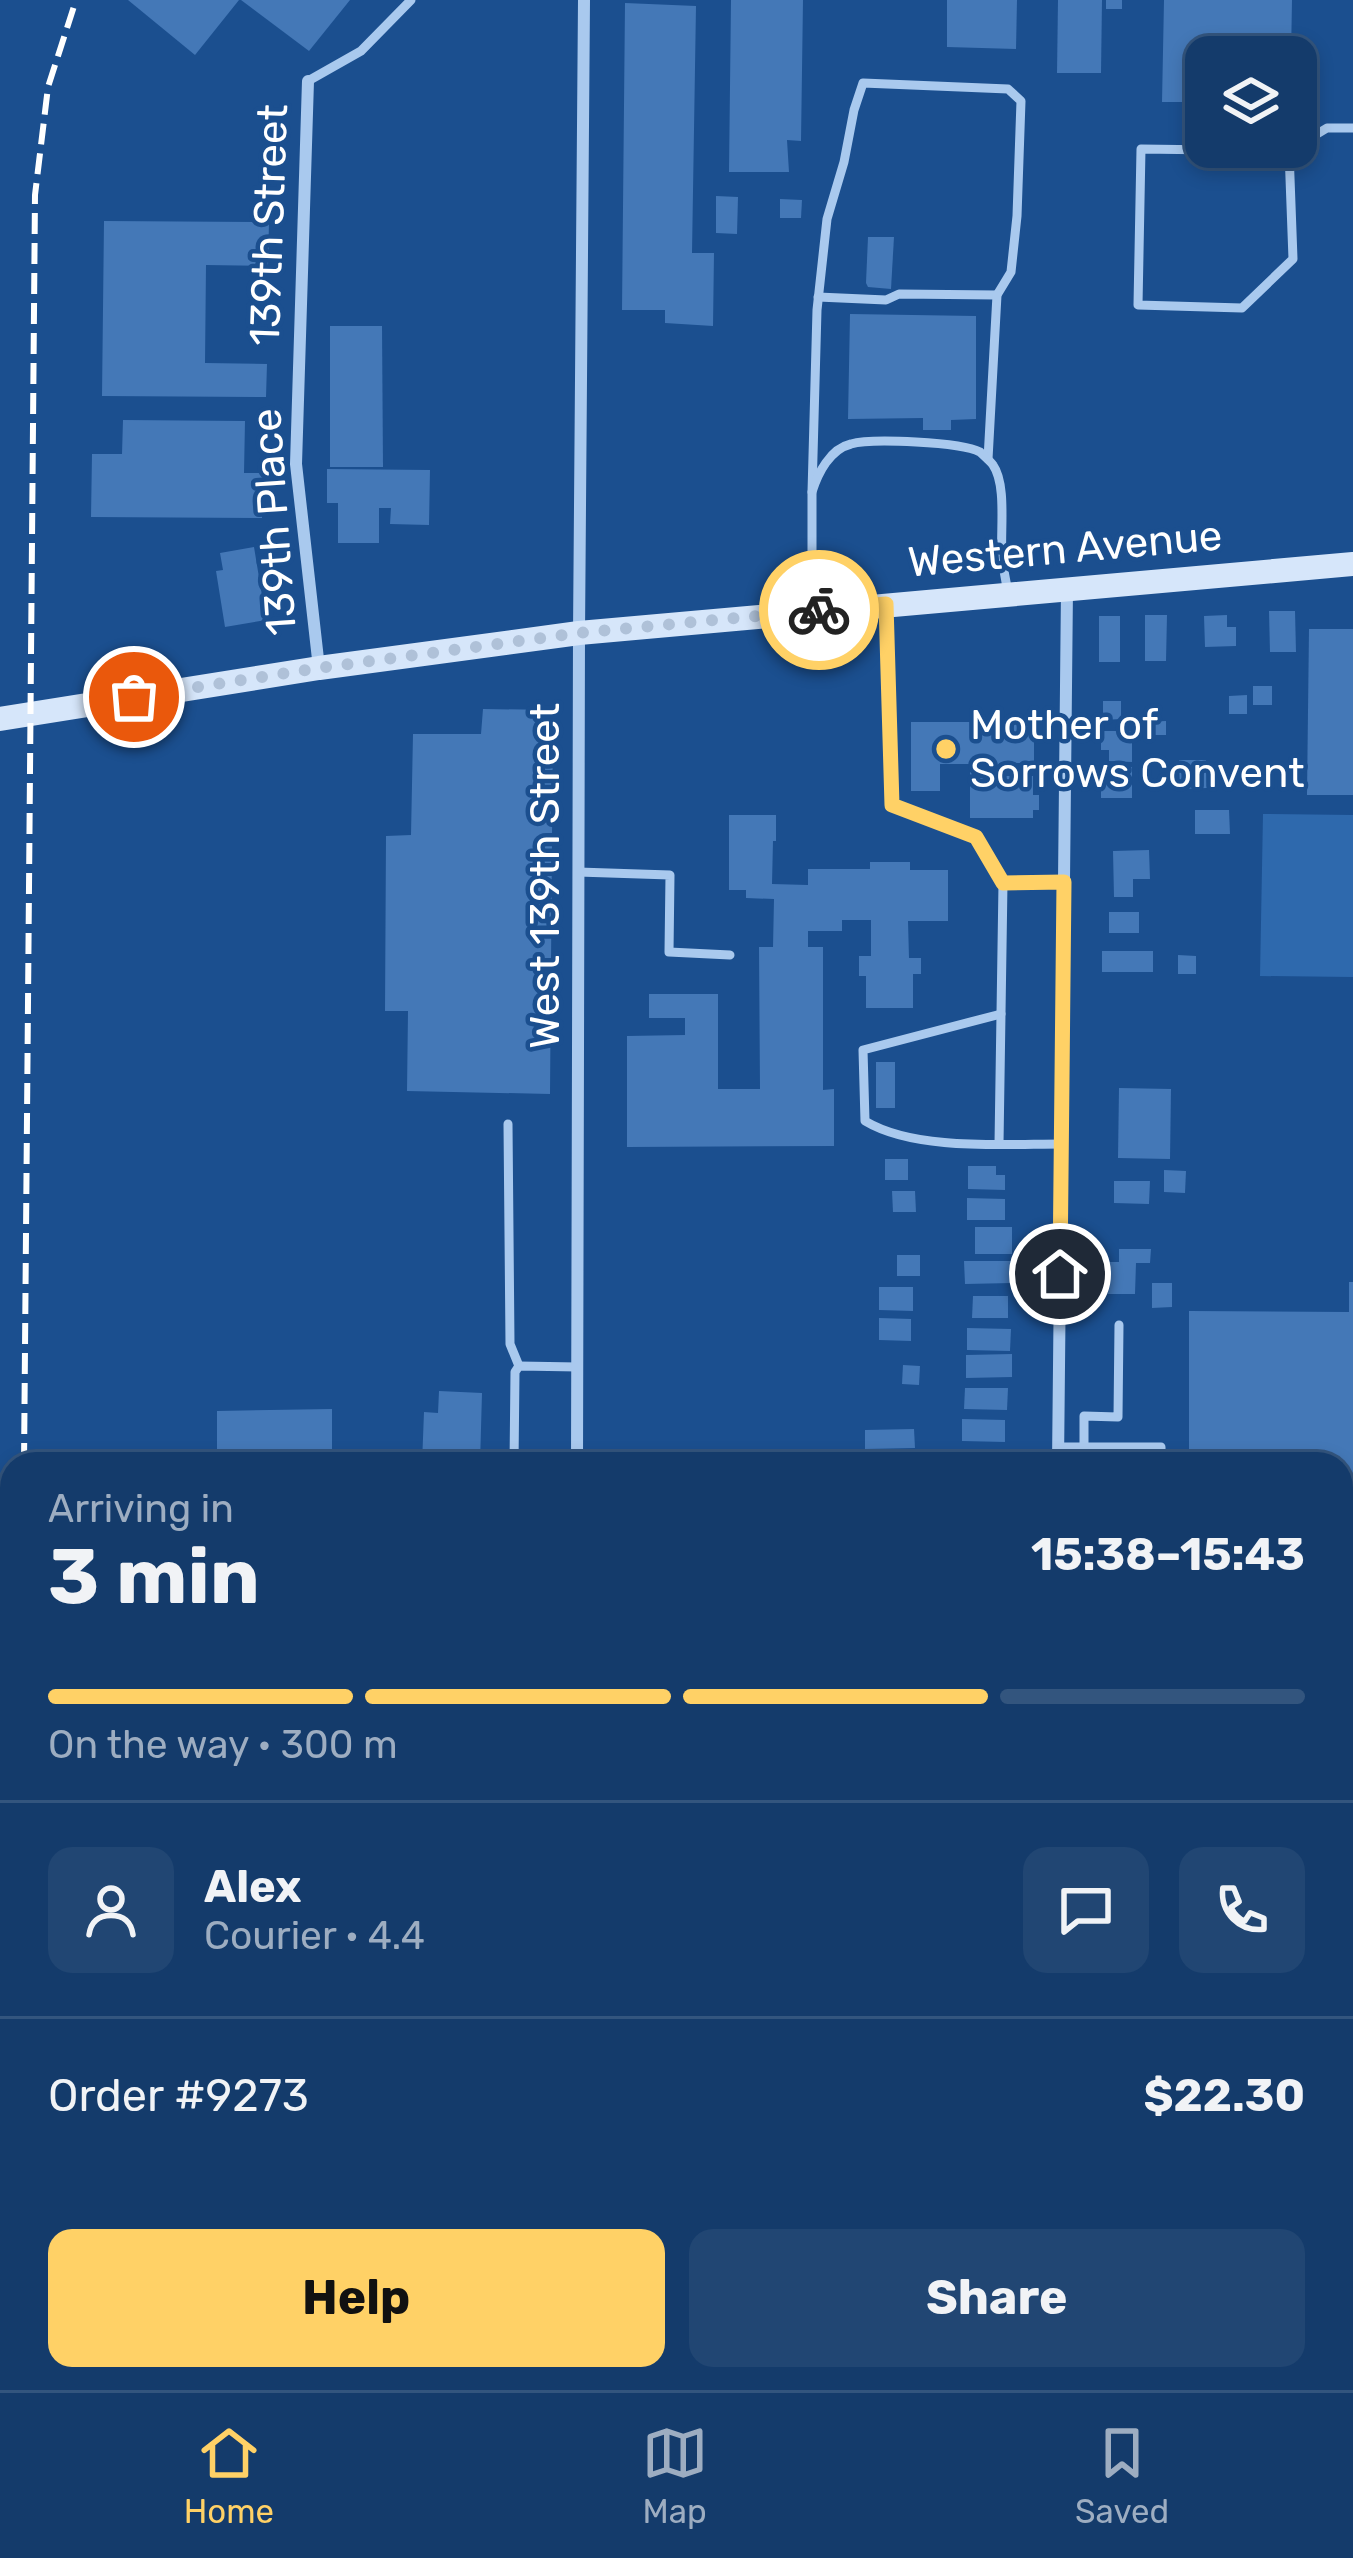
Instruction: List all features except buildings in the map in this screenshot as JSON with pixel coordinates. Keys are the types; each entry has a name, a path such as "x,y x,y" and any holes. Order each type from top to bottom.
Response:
{"main road":[{"name":"Western Avenue","path":"0,719 579,633 1353,564"}],"street":[{"name":"West 139th Street","path":"577,1452 584,0"},
{"name":"139th Street","path":"297,370 308,81"},
{"name":"139th Place","path":"297,370 296,464 319,668"},
{"path":"1058,1452 1067,587"}],"lane":[{"path":"308,81 361,51 411,0"},
{"path":"812,611 818,297 827,219 863,82 1007,89 1021,101 1017,216 1011,272 997,296 988,459"},
{"path":"1317,134 1328,128 1353,128"},
{"path":"1141,149 1289,151 1293,259 1242,308 1138,305 1141,149"},
{"path":"818,297 997,296"},
{"path":"812,492 817,474 832,455 849,444 929,443 981,453 994,465 1000,482 1008,593"},
{"path":"886,604 892,805 976,837 1003,883 999,1144"},
{"path":"578,872 670,875 669,952 730,956"},
{"path":"1003,883 1064,882"},
{"path":"1001,1014 863,1050 865,1120 884,1132 913,1139 1062,1144"},
{"path":"508,1124 510,1344 520,1366"},
{"path":"1084,1447 1084,1416 1118,1417 1119,1324"},
{"path":"514,1452 514,1372 520,1366 578,1367"},
{"path":"1058,1447 1161,1447 1161,1452"}],"shaded area":[{"path":"1263,814 1353,815 1353,977 1260,976"}],"railway":[{"path":"24,1452 35,195 48,87 76,0"}],"way so far":[{"path":"134,697 579,633 819,610"}],"place":[{"name":"Mother of Sorrows Convent","path":"946,749"}],"route":[{"path":"819,610 886,604 892,805 976,837 1003,883 1064,882 1060,1274"}]}
